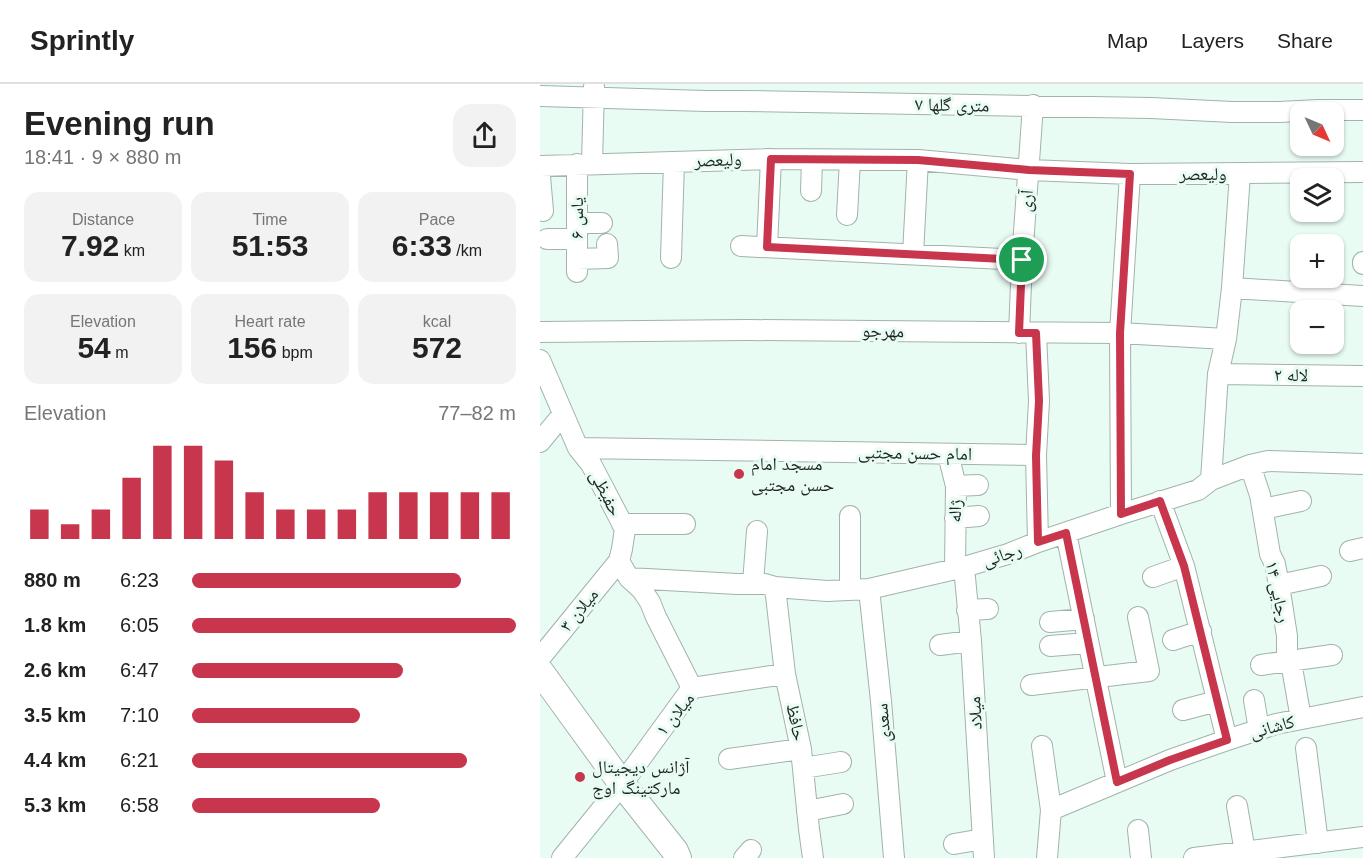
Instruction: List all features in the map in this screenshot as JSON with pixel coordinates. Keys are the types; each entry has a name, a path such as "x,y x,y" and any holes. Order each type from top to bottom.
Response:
{"main road":[{"path":"540,671 678,858"}],"street":[{"name":"۷ متری گلها","path":"544,92 594,91 706,101 1033,105 1232,112 1363,110"},
{"name":"یاس ۶","path":"594,91 577,231 577,266 608,256"},
{"name":"آری","path":"1033,105 1022,260 1028,333 1039,401 1036,456 1038,542"},
{"name":"ولیعصر","path":"540,166 771,159 918,160 1029,170 1130,174 1363,172"},
{"path":"767,247 771,159"},
{"path":"811,191 812,160"},
{"path":"846,215 850,160"},
{"path":"913,254 918,160"},
{"path":"671,258 674,162"},
{"path":"1121,514 1120,333 1130,174"},
{"path":"1211,480 1218,374 1226,339 1233,288 1240,174"},
{"path":"540,176 543,211"},
{"path":"547,239 602,223"},
{"path":"741,246 1022,260"},
{"path":"1233,288 1363,296"},
{"name":"مهرجو","path":"540,332 747,330 1120,333 1226,339"},
{"name":"حفیظی","path":"540,360 578,448 591,464 625,529 624,570"},
{"name":"لاله ۲","path":"1218,374 1363,376"},
{"path":"540,442 563,414"},
{"name":"امام حسن مجتبی","path":"578,448 1036,456"},
{"name":"ژاله","path":"948,454 956,486 955,518 959,568"},
{"name":"رجائی","path":"624,570 827,591 859,589 900,583 1008,554 1121,514 1198,490 1211,480 1250,465 1268,461 1363,464"},
{"name":"رجایی ۱۴","path":"1250,465 1260,495 1270,554 1275,564 1287,636 1287,654 1291,662 1301,719"},
{"path":"956,486 978,485"},
{"path":"1160,501 1184,566 1227,740"},
{"path":"1263,509 1301,501"},
{"name":"سعدی","path":"850,516 859,589 881,700 894,858"},
{"path":"955,518 979,516"},
{"path":"622,524 685,524"},
{"path":"753,583 757,531"},
{"path":"1066,533 1117,782"},
{"path":"1154,576 1184,566"},
{"name":"میلاد","path":"959,568 971,641 983,849"},
{"path":"624,570 650,602 692,688"},
{"name":"میلان ۳","path":"540,658 624,570"},
{"path":"1279,585 1321,576"},
{"name":"حافظ","path":"775,586 785,674 802,759 813,858"},
{"path":"967,610 988,609"},
{"path":"1031,685 1149,671 1138,617"},
{"path":"1050,622 1084,619"},
{"path":"1173,640 1201,631"},
{"path":"940,645 971,641"},
{"path":"1050,646 1088,643"},
{"path":"1261,666 1332,655"},
{"name":"میلان ۱","path":"562,858 622,783 692,688 785,674"},
{"path":"1254,700 1259,730"},
{"path":"1183,710 1217,701"},
{"name":"کاشانی","path":"1051,810 1170,760 1227,740 1276,724 1363,707"},
{"path":"1042,746 1051,810 1047,858"},
{"path":"1306,748 1318,843"},
{"path":"729,759 802,759 841,762"},
{"path":"807,811 843,804"},
{"path":"1236,854 1238,806"},
{"path":"1138,830 1141,858"},
{"path":"1194,858 1279,853 1318,843 1363,837"},
{"path":"954,844 983,849"}],"place":[{"name":"مسجد امام حسن مجتبی","path":"739,474"},
{"name":"آژانس دیجیتال مارکتینگ اوج","path":"580,777"}],"route":[{"path":"771,159 918,160 1029,170 1130,174 1120,333 1121,514 1160,501 1184,566 1227,740 1117,782 1066,533 1038,542 1036,456 1039,401 1036,333 1019,333 1022,260 767,247 771,159"}]}
